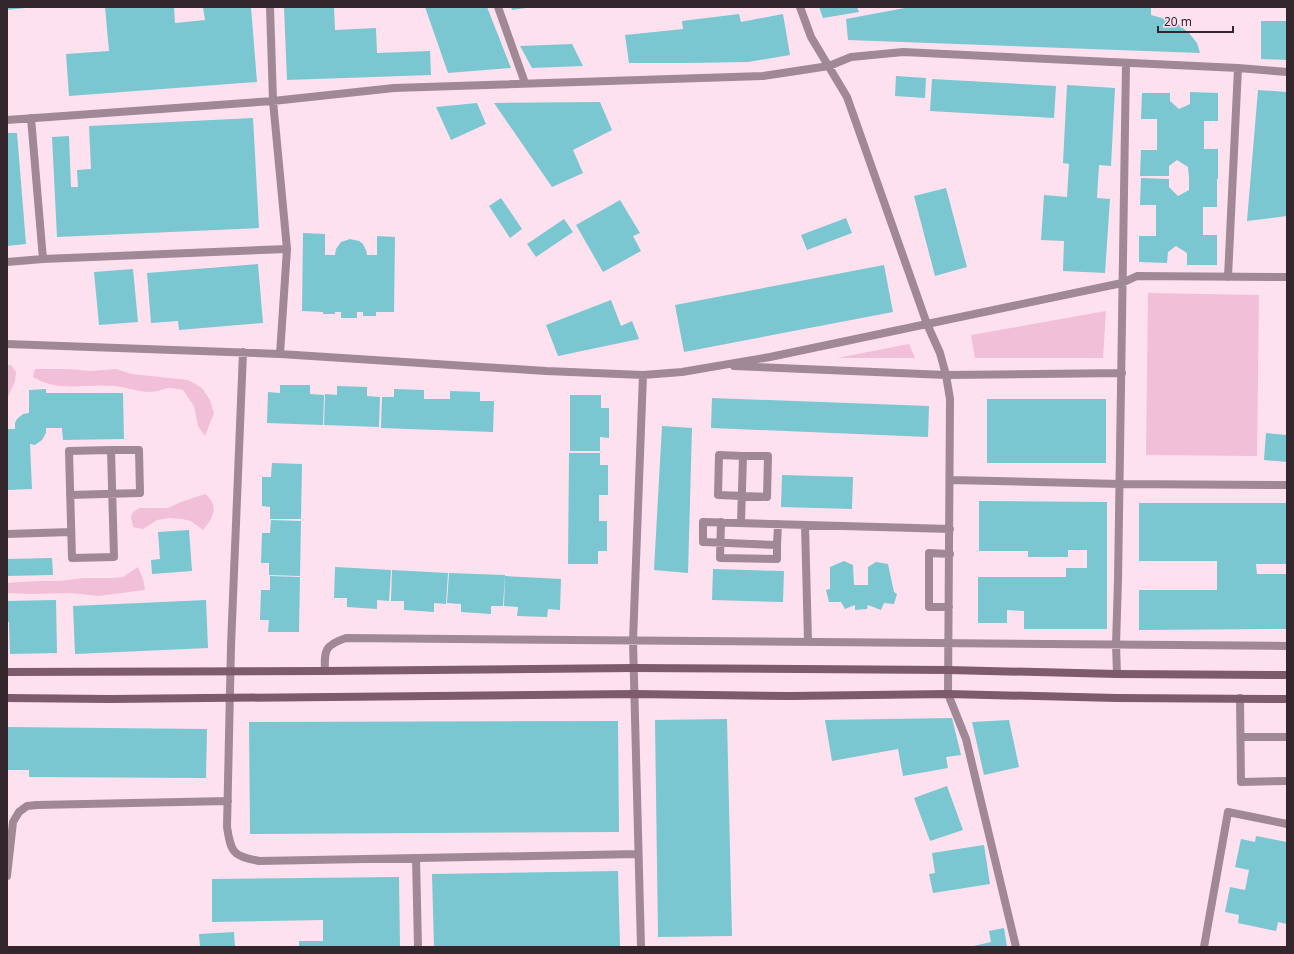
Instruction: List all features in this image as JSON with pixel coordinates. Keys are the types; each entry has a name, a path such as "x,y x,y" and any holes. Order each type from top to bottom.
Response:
{"street":[{"path":"270,7 273,101 287,250 280,354"},
{"path":"498,7 525,83"},
{"path":"800,7 811,37 847,97 927,324 940,352 946,375 950,399 948,694 966,739 1016,947"},
{"path":"7,120 273,101 394,88 763,76 829,66 851,57 903,52 1238,68 1287,72"},
{"path":"1117,674 1116,645 1122,373 1126,63"},
{"path":"1228,277 1238,68"},
{"path":"31,118 42,259"},
{"path":"7,262 42,259 287,250"},
{"path":"7,344 243,352 546,371 643,375 682,372 770,357 1122,284 1137,276 1287,277"},
{"path":"243,352 230,671 227,827 230,845 241,857 260,860 638,854"},
{"path":"716,366 946,375 1122,373"},
{"path":"641,947 633,641 643,375"},
{"path":"70,494 112,494 140,493 139,450 111,450 69,451 70,494 71,532 72,558 114,556 112,494 111,450"},
{"path":"719,455 768,456 767,497 742,496 718,496 719,455"},
{"path":"741,523 743,456"},
{"path":"950,480 1120,484 1287,485"},
{"path":"777,545 703,542 703,522 950,529"},
{"path":"721,522 720,558 777,559 778,524"},
{"path":"805,525 808,642"},
{"path":"7,534 71,532"},
{"path":"949,607 929,607 929,553 950,554"},
{"path":"325,671 324,654 328,647 334,642 346,638 1287,646"},
{"path":"7,672 633,668 948,670 1117,674 1287,674"},
{"path":"7,698 110,699 634,694 790,696 948,694 1117,698 1287,699"},
{"path":"1240,698 1241,782 1287,781"},
{"path":"1241,737 1287,737"},
{"path":"7,876 13,822 19,812 27,806 228,802"},
{"path":"1204,947 1228,812 1287,824"},
{"path":"416,858 418,947"}],"shaded area":[{"path":"1148,293 1259,295 1257,456 1146,455"},
{"path":"1106,311 1103,358 975,358 971,335"},
{"path":"909,344 915,358 837,358"},
{"path":"7,365 11,365 16,372 15,381 7,399"},
{"path":"35,369 90,371 116,369 132,374 188,380 202,388 210,400 214,413 205,436 198,426 194,406 183,390 168,388 150,392 104,385 53,385 33,377"},
{"path":"205,494 210,498 214,508 210,521 203,530 191,521 169,518 157,520 143,529 133,527 131,517 133,512 139,508 168,508"},
{"path":"138,567 143,579 145,590 98,596 70,593 7,593 7,583 123,577"}],"building":[{"path":"7,7 26,7 26,8 7,10"},
{"path":"105,7 174,7 175,23 205,20 203,7 251,7 257,82 69,96 66,54 109,51"},
{"path":"284,7 334,7 335,30 376,28 377,53 430,51 431,75 287,80"},
{"path":"425,7 487,7 511,68 448,73"},
{"path":"511,7 526,7 526,8 512,10"},
{"path":"819,7 857,7 859,12 823,18"},
{"path":"910,7 1151,7 1151,15 1178,24 1189,33 1197,43 1200,53 848,40 846,19"},
{"path":"739,14 741,22 783,14 790,55 748,62 629,63 625,35 683,29 682,21"},
{"path":"1261,21 1287,21 1287,60 1261,59"},
{"path":"572,44 583,66 532,68 520,46"},
{"path":"896,76 926,78 925,98 895,96"},
{"path":"932,79 1056,86 1054,118 930,111"},
{"path":"1067,85 1115,88 1111,166 1099,165 1097,198 1110,199 1105,273 1063,271 1064,241 1041,240 1044,195 1067,197 1069,164 1063,163"},
{"path":"1258,90 1287,92 1287,216 1247,221"},
{"path":"1190,92 1218,93 1218,121 1204,121 1204,149 1218,149 1218,179 1210,178 1217,179 1217,207 1203,207 1203,235 1217,235 1217,265 1187,265 1187,253 1176,246 1168,252 1167,263 1139,262 1139,236 1156,236 1156,205 1140,205 1141,178 1169,179 1169,187 1178,196 1189,190 1188,167 1177,160 1169,166 1169,176 1140,176 1141,150 1157,150 1157,119 1141,119 1142,93 1170,93 1170,101 1179,109 1190,104"},
{"path":"600,102 612,130 573,150 583,173 552,187 494,103"},
{"path":"477,103 486,124 451,140 436,107"},
{"path":"253,118 259,228 57,237 52,137 69,136 71,187 78,187 77,170 91,169 89,126"},
{"path":"7,133 17,133 26,244 7,246"},
{"path":"946,188 967,267 935,276 914,196"},
{"path":"501,198 522,229 510,238 489,206"},
{"path":"620,200 640,233 633,236 641,251 603,272 576,225"},
{"path":"846,218 852,233 807,250 801,235"},
{"path":"564,219 573,232 536,257 527,244"},
{"path":"303,233 325,234 325,255 335,255 336,249 341,242 350,239 359,241 363,244 367,255 377,255 377,236 395,237 394,312 376,312 376,316 363,316 363,312 357,312 357,318 341,318 341,312 335,312 335,314 323,314 323,312 302,311"},
{"path":"258,264 263,323 179,330 178,321 151,323 147,273"},
{"path":"884,265 893,312 684,352 675,305"},
{"path":"133,269 138,322 99,325 94,272"},
{"path":"611,300 621,326 632,321 639,339 558,356 546,325"},
{"path":"280,385 310,385 310,394 324,395 323,425 267,423 268,392 280,393"},
{"path":"337,386 367,387 367,396 380,397 379,427 324,425 325,394 337,395"},
{"path":"46,389 46,393 123,393 124,439 63,440 62,428 46,428 46,433 42,440 35,445 30,444 32,489 7,490 7,429 15,429 17,419 23,414 29,413 29,390"},
{"path":"394,389 424,390 424,399 450,399 450,391 480,392 480,401 494,401 493,432 381,428 382,397 394,397"},
{"path":"570,395 601,395 601,408 609,408 609,438 600,437 600,451 570,451"},
{"path":"712,398 929,406 928,437 711,428"},
{"path":"987,399 1106,399 1106,463 987,463"},
{"path":"662,426 692,428 688,573 654,570"},
{"path":"1266,433 1287,435 1287,462 1264,460"},
{"path":"569,453 600,453 600,465 608,465 608,495 599,495 599,521 607,521 607,551 598,551 598,564 568,564"},
{"path":"272,463 302,464 301,519 270,519 270,507 262,506 262,477 271,477"},
{"path":"782,475 853,477 852,509 781,507"},
{"path":"979,501 1107,502 1107,629 1024,629 1024,611 1007,610 1007,623 978,623 978,577 1066,577 1066,568 1087,568 1087,550 1068,550 1068,557 1028,557 1028,551 979,551"},
{"path":"1139,503 1287,503 1287,564 1256,564 1257,574 1287,574 1287,629 1139,630 1139,590 1217,590 1217,561 1139,561"},
{"path":"271,520 301,521 300,576 269,575 269,563 261,563 262,533 270,533"},
{"path":"189,530 192,571 152,574 151,560 160,559 158,532"},
{"path":"52,558 53,575 7,576 7,559"},
{"path":"844,561 853,565 854,585 868,585 868,567 876,562 888,564 894,592 897,594 894,604 884,603 881,610 868,605 867,609 855,610 855,605 845,609 841,602 829,602 826,590 830,589 830,567"},
{"path":"335,567 391,570 389,601 377,600 377,609 347,607 347,598 334,598"},
{"path":"713,569 784,571 783,602 712,600"},
{"path":"392,570 448,573 446,604 434,603 434,612 404,610 404,601 391,601"},
{"path":"449,573 505,575 503,606 491,606 491,614 461,612 461,604 447,603"},
{"path":"270,576 300,577 299,632 268,632 269,620 260,620 261,590 270,590"},
{"path":"505,576 561,579 560,610 548,609 547,617 517,616 518,607 504,606"},
{"path":"56,600 57,653 10,654 7,601"},
{"path":"206,600 208,648 75,654 73,606"},
{"path":"952,718 961,755 946,757 948,768 903,776 898,749 832,761 825,720"},
{"path":"727,719 732,936 658,937 655,720"},
{"path":"1009,720 1019,767 984,775 972,722"},
{"path":"618,721 619,832 250,834 249,722"},
{"path":"7,727 207,729 206,778 29,777 29,770 7,770"},
{"path":"947,786 963,830 930,841 914,798"},
{"path":"1256,836 1287,842 1287,924 1278,922 1276,931 1238,923 1239,915 1225,912 1230,887 1245,890 1249,870 1235,867 1241,839 1255,842"},
{"path":"984,845 990,884 933,893 929,874 935,873 932,853"},
{"path":"618,871 620,947 434,947 432,874"},
{"path":"399,877 400,947 299,947 299,941 323,941 323,920 212,922 212,879"},
{"path":"1004,928 1007,947 969,947 991,942 989,931"},
{"path":"234,932 235,947 200,947 199,934"}]}
